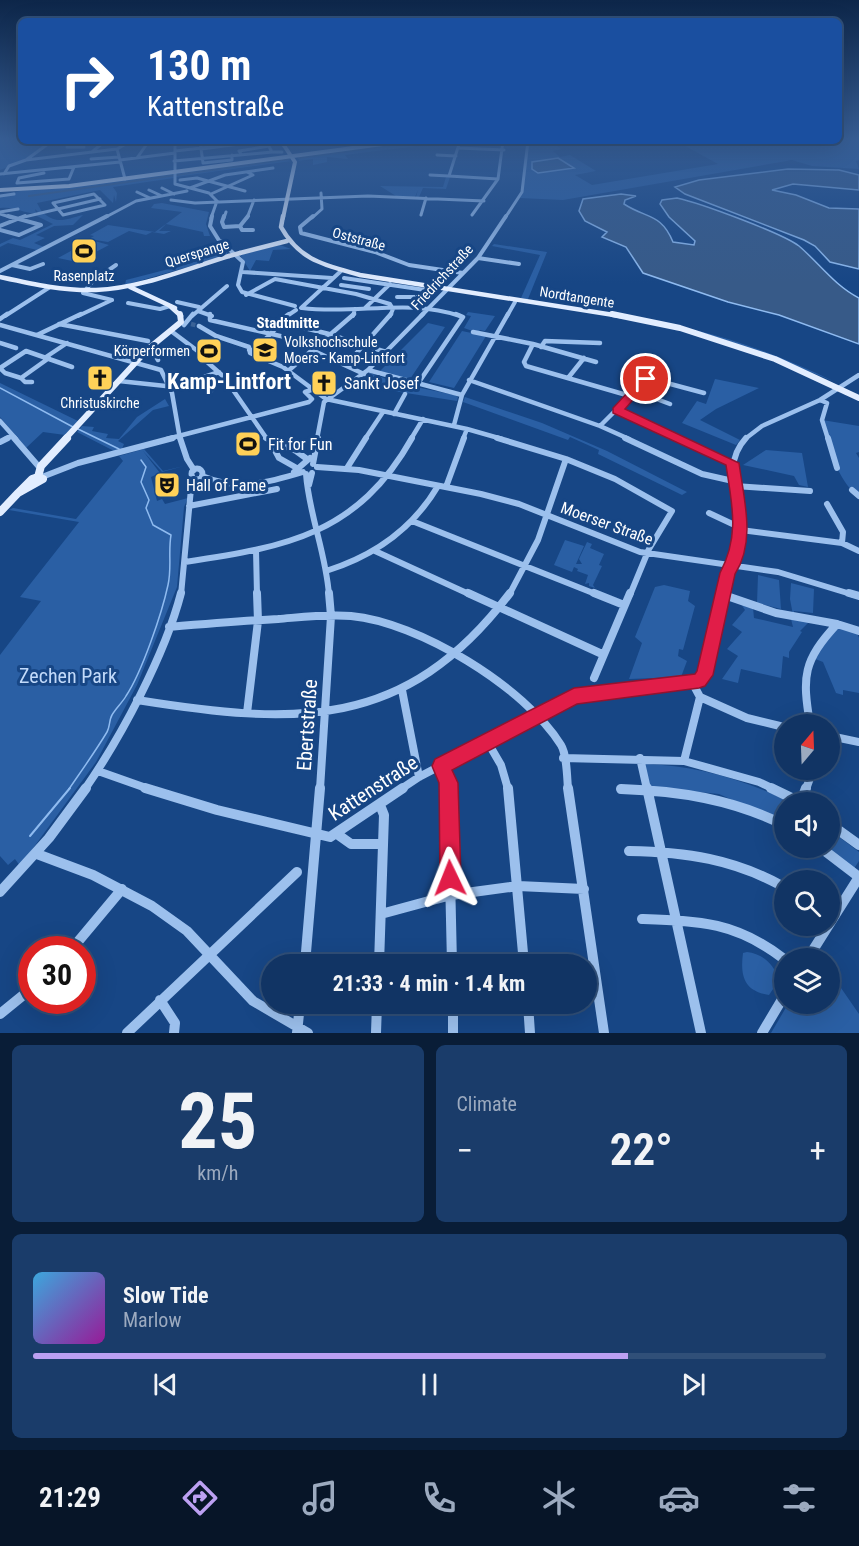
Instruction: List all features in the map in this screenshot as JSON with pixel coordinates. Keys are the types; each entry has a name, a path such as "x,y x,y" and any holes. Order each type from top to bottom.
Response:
{"main road":[{"path":"0,190 43,186"},
{"path":"276,243 287,241 281,224 289,186"},
{"name":"Querspange","path":"141,288 148,281 287,241"},
{"name":"Nordtangente","path":"287,241 310,259 341,271 610,314 694,332 775,358 859,398"},
{"path":"0,277 50,287 84,290 125,286 141,288 181,313 185,323 148,349 40,468 41,478 18,493 0,512"}],"street":[{"path":"173,186 211,194 226,187"},
{"path":"179,186 185,190"},
{"path":"0,271 138,200 174,194 194,186"},
{"path":"223,186 245,191 229,201"},
{"path":"472,215 493,186"},
{"name":"Friedrichstraße","path":"326,399 366,372 478,258 522,192 523,186"},
{"path":"162,188 174,194"},
{"path":"149,190 162,196"},
{"path":"137,192 150,198"},
{"path":"0,196 14,194"},
{"path":"94,194 105,205 63,215 57,209 53,203 94,194"},
{"path":"211,194 217,201"},
{"path":"171,200 200,204 217,201 286,200 322,196 368,196 484,201"},
{"name":"Oststraße","path":"322,196 321,209 300,227 301,233 375,252 409,265 463,273"},
{"path":"132,198 138,200"},
{"path":"421,215 426,198"},
{"path":"0,228 17,219 100,199"},
{"path":"226,212 222,222 224,227 240,226 249,214 254,200"},
{"path":"217,201 208,222 210,230 244,265 238,286 246,295 321,311 416,304 463,316 417,385"},
{"path":"0,213 18,209"},
{"path":"0,213 41,225 17,237 0,228"},
{"path":"240,226 242,230 253,230"},
{"path":"478,258 519,264"},
{"path":"11,265 31,269 43,264"},
{"path":"38,335 112,300 84,294 84,290 116,265"},
{"path":"250,352 255,350 292,310 299,307 341,271"},
{"path":"243,272 333,278"},
{"path":"246,295 275,279 279,274"},
{"path":"344,278 432,291"},
{"path":"275,279 375,299 392,306"},
{"path":"354,286 359,280"},
{"path":"365,308 390,284"},
{"path":"341,285 369,289"},
{"path":"185,323 227,286"},
{"path":"0,319 50,287"},
{"path":"410,296 415,288"},
{"path":"397,297 416,297"},
{"path":"177,302 212,315 210,321"},
{"path":"454,425 462,395 469,380 514,302"},
{"path":"128,303 160,309 170,306"},
{"path":"346,365 366,346 393,311 392,306"},
{"path":"451,313 457,307"},
{"path":"288,371 354,315 355,309"},
{"path":"320,345 210,321 200,326 216,336 249,347 250,352 288,371 326,399 454,425 566,459 615,479 673,513 648,554 624,604 594,678"},
{"path":"280,322 386,352"},
{"path":"60,324 148,341"},
{"path":"0,325 161,370 170,387 184,455 194,470 202,471 202,476 190,481"},
{"path":"172,331 207,358 206,362 219,372 271,442 283,463 307,466"},
{"path":"473,332 533,344 596,362"},
{"path":"541,346 545,341 600,344"},
{"path":"21,378 67,343"},
{"path":"533,344 524,362 526,366 630,396"},
{"path":"1,345 16,348"},
{"path":"148,349 152,350 158,360"},
{"path":"32,382 21,381 21,378 5,373 0,368 26,351 72,367"},
{"path":"314,351 366,372 462,395"},
{"path":"568,378 584,358"},
{"path":"119,381 170,387 201,380 219,372"},
{"path":"774,724 747,717 700,697 692,682 699,681 705,675 728,573 733,565 741,529 732,463 737,447 753,431 820,400 859,375"},
{"path":"600,426 646,379 704,393"},
{"path":"201,380 212,389 209,394"},
{"path":"469,380 600,426 702,474 734,484 810,491"},
{"path":"233,390 240,388"},
{"path":"41,478 65,468 309,402 312,399 305,392 311,390"},
{"path":"635,391 670,405"},
{"path":"394,414 405,394"},
{"name":"Ebertstraße","path":"306,954 318,834 331,616 326,571 307,491 307,466 314,449 326,399"},
{"path":"820,400 827,403 822,420 837,468"},
{"path":"617,410 732,463"},
{"path":"347,468 383,412"},
{"path":"185,562 256,550 316,531 355,509 376,491 388,476 423,419"},
{"path":"0,421 40,468"},
{"path":"446,487 467,429"},
{"path":"0,442 12,436"},
{"path":"271,442 288,448 307,466"},
{"path":"137,700 194,709 247,713 325,712 402,690 456,654 499,607 526,566 548,516 566,459"},
{"name":"Moerser Straße","path":"202,476 230,486 270,483 307,466 347,468 511,502 648,554 733,565 810,579 859,596"},
{"path":"0,892 37,854 98,771 137,700 169,627 183,588 190,474 194,470"},
{"path":"326,571 375,551 412,521 438,486"},
{"path":"189,506 277,489"},
{"path":"852,490 859,496"},
{"path":"827,504 843,532 843,543"},
{"path":"710,513 741,529 843,543 859,551"},
{"path":"412,521 624,604"},
{"path":"247,713 258,621 256,550"},
{"path":"375,551 602,654"},
{"path":"724,595 776,613 837,624 859,631"},
{"path":"169,627 353,616 403,628 456,654 522,701 561,746 564,758 604,1033"},
{"path":"808,714 802,681 804,669 818,644 837,624"},
{"name":"Kattenstraße","path":"98,771 172,798 330,837 419,777 574,696 692,682"},
{"path":"402,690 419,777"},
{"path":"684,761 700,697"},
{"path":"840,738 859,742"},
{"path":"488,741 501,765 510,795 523,954"},
{"path":"564,758 640,758 684,761 759,782 780,792"},
{"path":"640,758 700,1033"},
{"path":"441,766 448,783 452,954"},
{"path":"621,789 718,798 751,809 774,820"},
{"path":"379,954 384,815 380,805"},
{"path":"840,831 859,845"},
{"path":"337,834 339,839 354,844 383,844"},
{"path":"629,850 689,852 726,860 755,870 774,881"},
{"path":"37,854 93,875 152,906 187,931 253,1001 297,1031 308,1033"},
{"path":"833,858 859,877 840,908"},
{"path":"127,1033 297,872"},
{"path":"381,914 451,895 518,886 584,889"},
{"path":"83,936 122,889"},
{"path":"642,919 708,920 729,926 762,942 774,952"},
{"path":"0,1014 18,999"},
{"path":"160,1000 175,1023 174,1033"},
{"path":"762,1033 774,1013"},
{"path":"297,1031 299,1014"},
{"path":"376,1033 377,1014"},
{"path":"453,1014 453,1033"},
{"path":"529,1014 530,1033"}],"green space":[{"path":"58,186 118,186 113,187 117,193 116,202 114,195 113,203 100,190 37,203 42,212 35,209 36,213 0,208 0,196"},
{"path":"380,186 393,186 447,186 446,189 423,188 419,197 416,197 418,190 415,197 396,196"},
{"path":"522,186 642,186 563,200 520,198"},
{"path":"162,203 209,212 206,224 210,236 204,236 203,232 166,224 159,231 171,231 164,234 152,232 146,235 129,231 108,242 89,239 94,236 90,235 108,225 155,232 182,212 151,208 154,204"},
{"path":"43,213 58,220 83,215 73,225 54,226 36,235 45,238 34,243 44,247 37,250 8,243 0,247 0,244 13,238 20,240 53,224 35,215"},
{"name":"Rasenplatz","path":"91,240 109,245 77,262 58,258"},
{"path":"494,244 547,252 528,299 713,334 765,352 833,381 707,334 521,298 540,255 492,246"},
{"path":"280,245 291,249 273,250 269,261 256,260 250,271 240,255"},
{"path":"220,247 228,253 226,256 125,285 126,280 192,263"},
{"path":"468,312 495,316 485,331 480,330 478,333 464,328 471,316 466,315"},
{"path":"428,323 445,327 408,382 378,373"},
{"path":"462,331 486,336 454,388 429,382"},
{"path":"370,373 401,384 455,395 458,397 457,401 355,385"},
{"path":"715,379 759,388 716,409 700,420 740,440 736,445 682,423 697,401 706,404"},
{"path":"0,383 78,421 65,435 43,432 26,448 0,417"},
{"path":"465,397 542,423 607,451 687,492 682,495 598,454 599,450 570,437 568,440 463,402"},
{"path":"165,399 169,406 153,410 118,441 124,444 122,449 114,451 77,432 82,426 94,427 92,431 108,434 106,438 119,439 137,417"},
{"path":"822,420 859,426 859,452 856,453 859,458 859,492 853,492 841,476"},
{"name":"Zechen Park","path":"144,449 163,471 184,466 162,472 143,451 160,473 151,477 157,501 162,499 165,504 188,498 184,507 177,587 137,685 96,762 20,866 15,859 8,865 0,856 0,655 41,601 20,597 79,522 9,510 13,508 76,519 123,461 119,456"},
{"path":"766,450 802,453 808,487 799,485 794,476 743,465"},
{"path":"565,540 584,546 576,564 582,564 579,559 587,542 592,544 590,548 604,554 599,565 602,566 593,585 595,588 589,586 589,583 585,584 588,575 577,571 578,569 574,567 572,572 554,565"},
{"path":"758,575 779,580 781,609 757,603"},
{"path":"791,583 814,589 813,613 794,611 794,615 813,618 800,631 802,632 789,652 789,658 783,656 781,678 741,669 738,683 722,679 738,656 727,649 742,632 732,625 745,610 741,604 753,608 754,618 793,627 790,615 793,615 790,599"},
{"path":"664,585 690,591 688,601 695,606 683,650 679,649 678,656 687,661 681,677 629,679 642,643 635,637 655,587"},
{"path":"835,626 857,633 859,638 859,693 843,690 843,695 836,693 823,662 810,657"},
{"path":"644,764 682,767 719,775 774,794 774,819 719,794 650,787"},
{"path":"840,838 859,852 859,861 853,870 837,858 840,858"},
{"path":"743,953 753,953 763,958 774,970 774,988 769,995 749,986 743,975"},
{"path":"840,986 859,1014 859,1033 771,1033 782,1014 840,1014"}],"shaded area":[{"path":"785,186 772,190 796,195 829,208 859,209 859,269 830,262 815,246 804,240 685,194 675,187"},
{"path":"817,186 859,186 859,190"},
{"path":"621,194 636,196 625,200 624,204 658,221 664,226 673,242 694,245 695,241 669,217 660,204 662,200 677,198 740,219 790,240 835,281 859,298 859,344 779,315 728,302 643,273 626,247 602,237 607,232 585,221 579,211 583,199"}],"waterway":[{"path":"29,196 98,186"},
{"path":"0,388 73,427"},
{"path":"78,429 119,449"},
{"path":"69,789 107,732 112,715 132,685 151,642 168,585 171,535 153,525 146,508 149,500 141,482 146,467 141,460"},
{"path":"30,836 70,788"}],"tunnel":[{"path":"191,324 199,326"}],"place":[{"name":"Rasenplatz","path":"84,251"},
{"name":"Volkshochschule Moers - Kamp-Lintfort","path":"265,350"},
{"name":"Körperformen","path":"209,351"},
{"name":"Christuskirche","path":"100,378"},
{"name":"Sankt Josef","path":"324,383"},
{"name":"Fit for Fun","path":"248,444"},
{"name":"Hall of Fame","path":"167,485"}],"district":[{"name":"Stadtmitte","path":"288,323"},
{"name":"Kamp-Lintfort","path":"229,381"}],"route":[{"path":"450,878 448,783 441,766 574,696 641,690 699,681 705,675 729,569 735,561 739,545 741,528 732,463 617,410 646,379"}]}
